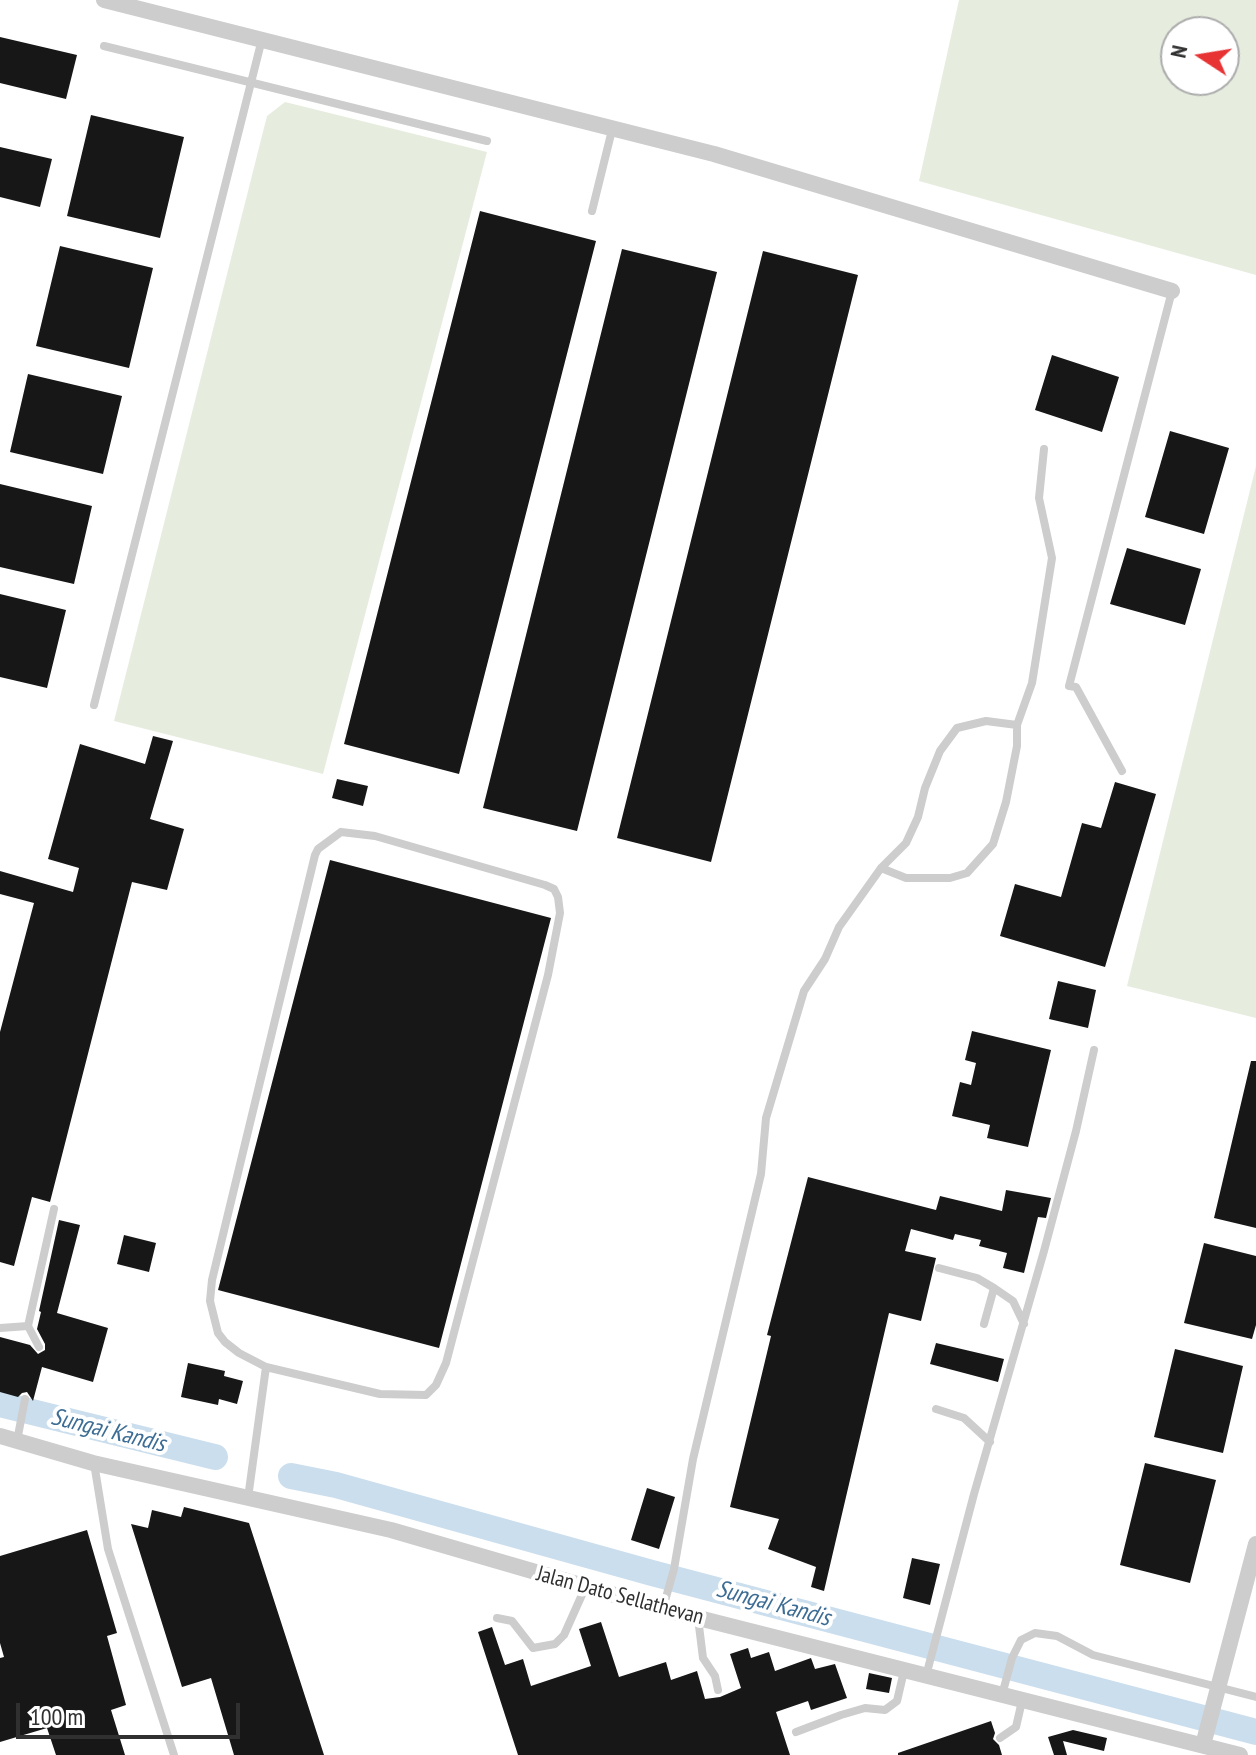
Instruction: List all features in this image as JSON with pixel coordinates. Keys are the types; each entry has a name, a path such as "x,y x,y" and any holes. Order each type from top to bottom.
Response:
{"street":[{"path":"104,0 714,154 1172,291"},
{"name":"Jalan Dato Sellathevan","path":"8,1438 93,1463 391,1530 585,1588 665,1601 698,1618 904,1671 928,1669 1004,1687 1022,1701 1240,1755"},
{"path":"1203,1745 1256,1544"}],"lane":[{"path":"94,705 262,38"},
{"path":"104,46 487,141"},
{"path":"592,211 612,130"},
{"path":"1122,771 1076,687 1069,686 1172,291"},
{"path":"881,868 906,878 950,878 967,873 993,844 1006,802 1017,746 1017,725 1032,683 1052,558 1039,498 1044,449"},
{"path":"665,1601 693,1459 758,1189 766,1118 804,991 825,959 839,927 881,868 906,843 940,751 957,728 986,721 1017,725"},
{"path":"341,832 354,832 554,889 560,913 548,975 446,1363 436,1385 426,1395 380,1394 266,1367 239,1353 218,1333 210,1301 212,1280 318,849 341,832"},
{"path":"928,1669 1024,1325 1076,1131 1094,1050"},
{"path":"39,1347 28,1326 54,1209"},
{"path":"939,1268 977,1278 994,1288 1013,1301 1024,1325"},
{"path":"984,1324 994,1288"},
{"path":"0,1328 28,1326"},
{"path":"248,1499 266,1367"},
{"path":"8,1438 21,1420 25,1401"},
{"path":"936,1409 964,1418 990,1442"},
{"path":"93,1463 108,1549 174,1755"},
{"path":"497,1618 512,1621 533,1648 555,1644 564,1635 585,1588"},
{"path":"698,1618 703,1658 715,1676 718,1690"},
{"path":"1004,1687 1021,1640 1035,1633 1057,1636 1093,1655 1256,1697"},
{"path":"796,1732 865,1708 885,1710 897,1701 904,1671"},
{"path":"1000,1738 1016,1727 1022,1701"}],"shaded area":[{"path":"959,0 1256,0 1256,275 919,181"},
{"path":"285,102 487,152 323,774 114,721 267,116"},
{"path":"1256,466 1256,1018 1127,986"}],"building":[{"path":"0,37 77,55 66,99 0,83"},
{"path":"91,115 184,137 160,238 67,216"},
{"path":"0,147 52,159 40,207 0,197"},
{"path":"480,211 596,241 459,774 344,744"},
{"path":"60,246 153,268 129,368 36,346"},
{"path":"622,249 717,272 577,831 483,808"},
{"path":"763,251 858,275 711,862 617,838"},
{"path":"1052,355 1119,377 1102,432 1035,410"},
{"path":"28,374 122,396 103,474 10,452"},
{"path":"1170,431 1229,448 1204,534 1145,517"},
{"path":"0,484 92,506 74,584 0,567"},
{"path":"1127,548 1201,569 1185,625 1110,604"},
{"path":"0,594 66,610 47,688 0,677"},
{"path":"153,736 173,741 150,819 184,829 167,890 132,882 50,1202 32,1197 14,1266 0,1262 0,1032 34,903 0,894 0,871 73,892 79,868 48,859 80,744 145,764"},
{"path":"337,779 368,786 363,806 332,798"},
{"path":"1115,782 1156,794 1105,967 1000,936 1015,884 1061,897 1082,823 1101,828"},
{"path":"330,860 551,918 439,1348 218,1290"},
{"path":"1058,981 1096,990 1088,1028 1049,1019"},
{"path":"972,1031 1051,1050 1028,1147 987,1138 990,1125 952,1116 960,1082 971,1085 976,1063 965,1060"},
{"path":"1251,1061 1256,1061 1256,1228 1214,1218"},
{"path":"808,1177 936,1210 940,1196 1002,1211 1006,1190 1051,1198 1046,1218 1038,1217 1024,1273 1003,1268 1007,1253 979,1246 981,1240 955,1234 953,1240 911,1229 905,1251 936,1258 921,1321 889,1313 824,1591 811,1587 816,1567 768,1549 779,1519 730,1507 771,1336 767,1335"},
{"path":"59,1220 80,1225 57,1313 108,1328 93,1382 42,1367 33,1401 27,1392 18,1397 0,1392 0,1337 30,1345 38,1354 45,1350 37,1329"},
{"path":"124,1235 156,1243 149,1272 117,1264"},
{"path":"1204,1243 1256,1256 1256,1325 1252,1339 1184,1323"},
{"path":"936,1343 1004,1359 998,1382 930,1364"},
{"path":"1175,1349 1243,1366 1223,1453 1154,1437"},
{"path":"188,1363 225,1371 224,1376 243,1381 237,1404 219,1399 218,1405 181,1397"},
{"path":"1145,1463 1216,1480 1190,1583 1120,1565"},
{"path":"647,1488 675,1497 659,1549 631,1540"},
{"path":"184,1507 249,1523 324,1755 234,1755 211,1678 182,1687 131,1524 148,1528 152,1510 181,1517"},
{"path":"87,1530 117,1633 107,1636 126,1705 111,1710 125,1755 56,1755 47,1728 0,1742 0,1658 4,1657 0,1643 0,1556"},
{"path":"912,1558 940,1564 930,1605 903,1598"},
{"path":"601,1622 619,1677 666,1662 671,1680 697,1671 705,1699 720,1697 741,1688 730,1654 748,1648 751,1658 769,1652 775,1671 811,1658 815,1669 835,1664 847,1698 811,1710 808,1701 776,1712 790,1755 518,1755 478,1632 492,1627 505,1665 523,1659 531,1686 591,1666 579,1629"},
{"path":"869,1673 892,1678 889,1693 866,1689"},
{"path":"991,1721 995,1733 993,1739 1002,1755 898,1755 898,1753"},
{"path":"1073,1730 1107,1738 1104,1751 1063,1741 1067,1755 1054,1755 1048,1737"}],"waterway":[{"name":"Sungai Kandis","path":"0,1404 215,1457"},
{"name":"Sungai Kandis","path":"291,1476 336,1485 652,1573 1256,1732"}]}
